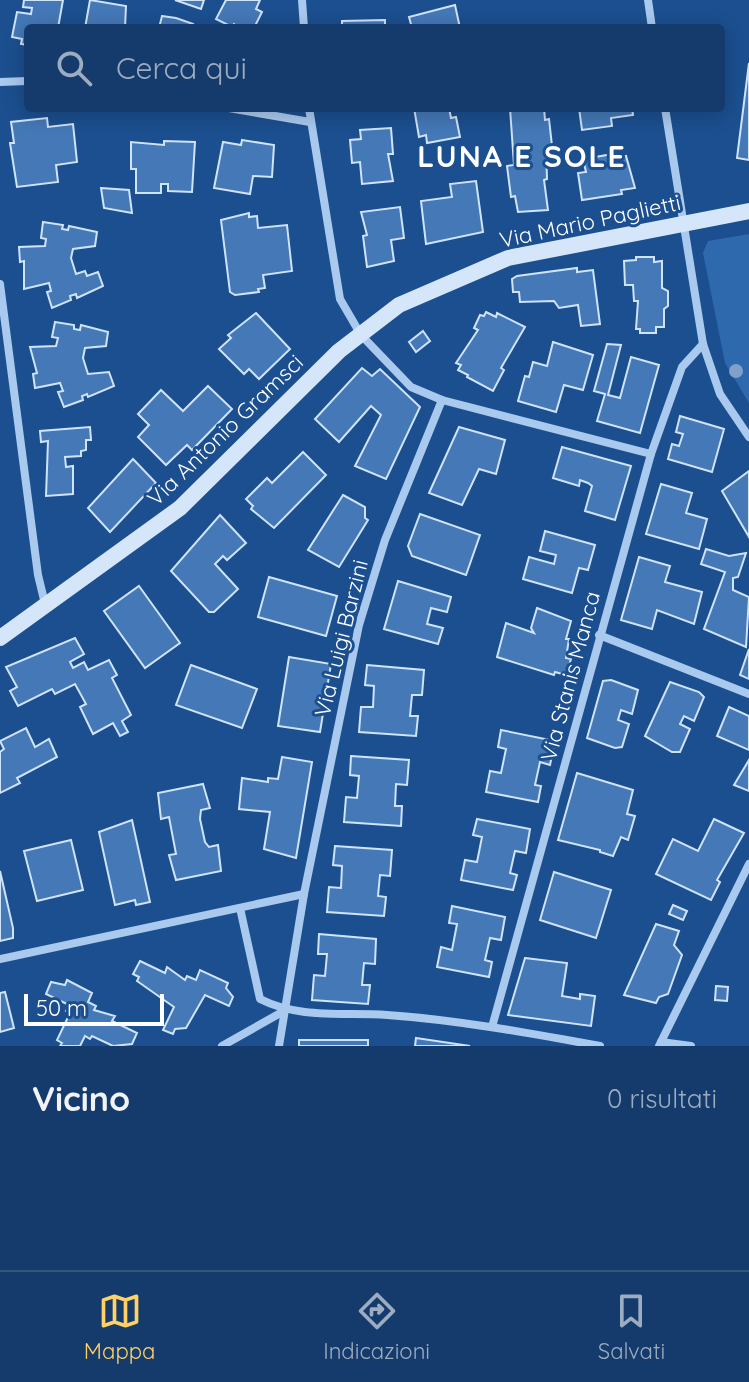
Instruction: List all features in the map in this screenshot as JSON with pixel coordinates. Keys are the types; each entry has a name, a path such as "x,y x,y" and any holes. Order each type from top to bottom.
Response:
{"main road":[{"name":"Via Mario Paglietti","path":"361,335 399,305 508,258 749,211"},
{"name":"Via Antonio Gramsci","path":"0,638 46,608 180,508 339,351 361,335"}],"street":[{"path":"302,0 304,24"},
{"path":"648,0 651,24"},
{"path":"0,82 24,81"},
{"path":"252,112 310,122"},
{"path":"309,112 340,299 361,335 411,387 442,400 651,454"},
{"path":"666,112 703,344 720,394 749,437"},
{"path":"0,284 38,575 46,608"},
{"name":"Via Stanis Manca","path":"492,1027 651,454 682,367 703,344"},
{"name":"Via Luigi Barzini","path":"279,1046 304,894 359,625 385,540 442,400"},
{"path":"599,635 749,694"},
{"path":"691,1046 660,1044 749,864"},
{"path":"0,959 304,894"},
{"path":"240,908 260,999 284,1011 388,1015 492,1027 600,1046"},
{"path":"222,1046 284,1011"}],"shaded area":[{"path":"749,234 749,403 725,363 703,253 708,241"}],"building":[{"path":"24,0 63,0 59,24 24,24 24,44 21,44 22,39 12,37 17,12 31,14 32,8 23,7"},
{"path":"90,0 126,6 125,24 86,24"},
{"path":"175,0 204,0 201,9"},
{"path":"226,0 260,0 256,9 262,12 256,24 226,24 216,19"},
{"path":"455,5 459,24 411,24 409,17"},
{"path":"162,16 193,24 160,24"},
{"path":"385,20 385,24 342,24 342,21"},
{"path":"749,63 749,160 737,158"},
{"path":"415,112 450,112 451,118 456,117 460,137 427,143 426,135 419,137"},
{"path":"510,112 544,112 545,120 549,119 552,146 546,147 547,179 544,180 548,210 518,212 515,196 511,197 507,166 514,165"},
{"path":"580,112 633,112 633,115 611,118 612,126 582,130"},
{"path":"47,118 48,127 73,124 77,162 56,165 58,182 17,187 10,143 14,143 11,122"},
{"path":"391,128 393,154 388,154 393,181 362,184 360,162 352,163 350,140 361,139 360,130"},
{"path":"242,140 274,145 272,177 253,176 250,194 214,188 223,142 241,145"},
{"path":"164,141 195,142 192,192 168,191 168,184 161,184 161,193 136,193 136,169 131,169 131,142 164,145"},
{"path":"619,153 620,157 626,156 635,188 621,190 622,194 582,200 578,173 586,172 583,159"},
{"path":"476,181 483,232 426,244 421,201 452,197 450,184"},
{"path":"101,188 129,190 132,213 104,208"},
{"path":"400,207 404,238 391,240 394,261 367,267 363,236 367,235 361,212"},
{"path":"249,213 249,217 257,216 258,228 287,225 292,271 263,275 265,288 258,289 259,292 235,295 230,292 221,220"},
{"path":"43,222 63,225 62,229 68,230 69,226 97,232 95,246 73,249 71,258 76,274 85,271 87,276 98,272 103,286 77,298 76,294 70,296 71,300 52,308 47,292 51,291 49,283 24,289 24,261 20,262 19,247 45,246 46,239 41,238"},
{"path":"636,257 654,257 654,262 662,261 662,288 668,291 668,306 664,309 664,327 656,327 656,333 640,333 640,329 636,329 638,301 634,301 633,285 625,285 624,261 636,260"},
{"path":"577,268 577,272 593,270 600,324 581,326 578,305 559,308 554,301 520,302 519,292 513,292 512,279 517,276"},
{"path":"486,312 496,317 497,313 525,327 501,368 504,370 493,391 467,377 458,370 461,365 456,363 478,330 474,328 480,315 484,316"},
{"path":"256,313 290,349 259,379 249,369 244,374 219,349 231,338 228,335"},
{"path":"55,322 74,325 74,329 80,330 81,325 108,332 106,346 85,348 83,358 88,374 109,372 114,386 88,397 87,394 82,396 83,400 64,407 58,392 63,391 60,383 35,388 33,374 37,373 30,347 56,346 58,338 52,337"},
{"path":"423,331 430,341 416,352 409,342"},
{"path":"553,342 593,355 583,390 564,385 556,412 518,401 525,376 529,377 533,362 547,366"},
{"path":"607,344 621,345 608,395 620,398 631,357 659,365 640,433 597,421 605,394 594,391"},
{"path":"362,368 372,376 380,369 420,407 386,479 355,466 381,415 371,406 339,442 315,419"},
{"path":"208,386 232,409 192,450 187,445 166,465 138,437 149,425 138,414 161,390 183,411"},
{"path":"680,416 724,429 712,472 668,459 672,444 679,446 683,434 676,432"},
{"path":"90,427 91,440 86,440 86,450 81,451 81,456 65,457 66,467 73,466 73,494 46,496 48,441 41,442 40,431"},
{"path":"459,427 505,440 496,474 479,469 462,505 429,493"},
{"path":"562,447 631,466 615,520 585,511 592,486 588,483 580,480 579,486 553,478"},
{"path":"303,452 326,475 274,528 251,509 253,506 246,499 267,478 272,483"},
{"path":"133,459 156,483 110,532 88,508"},
{"path":"749,471 749,537 722,491"},
{"path":"661,484 692,493 686,513 707,519 699,549 646,534"},
{"path":"343,495 365,507 365,518 368,520 339,567 308,550"},
{"path":"420,514 480,535 466,575 412,556 408,546"},
{"path":"220,515 246,543 227,560 223,556 215,564 238,589 214,612 209,612 171,571"},
{"path":"545,531 595,545 588,570 579,568 572,593 523,579 529,557 554,564 556,555 540,551"},
{"path":"706,549 729,556 746,553 738,577 733,578 733,590 749,597 746,647 704,629 725,572 701,564"},
{"path":"639,557 670,566 665,582 702,592 694,624 657,610 652,629 621,620"},
{"path":"269,577 337,596 326,636 258,617"},
{"path":"398,581 451,597 447,612 431,608 427,624 443,628 438,644 384,629"},
{"path":"139,586 180,643 145,668 104,611"},
{"path":"537,608 571,621 566,639 569,639 566,658 571,659 566,675 555,672 554,675 497,657 506,623 534,633 531,628"},
{"path":"75,638 84,654 70,662 73,668 84,662 88,670 109,660 117,675 112,678 131,715 122,721 128,732 120,736 113,723 93,734 80,707 86,704 75,684 55,694 52,689 18,706 10,691 17,687 6,667"},
{"path":"749,649 749,679 740,675"},
{"path":"289,657 331,664 320,732 278,726"},
{"path":"191,665 257,689 242,728 176,705"},
{"path":"367,665 424,670 422,695 412,695 410,716 418,716 416,736 359,732 361,707 373,707 374,686 365,685"},
{"path":"611,680 638,690 632,714 621,710 618,720 629,724 622,747 615,748 587,738 603,681"},
{"path":"670,682 699,692 704,697 694,721 684,716 680,724 690,729 680,752 672,752 645,736"},
{"path":"729,707 749,716 749,750 717,736"},
{"path":"26,728 35,747 49,739 57,757 17,778 20,783 0,793 0,752 4,749 0,741"},
{"path":"501,730 555,741 550,765 540,762 535,785 541,786 538,802 486,792 490,771 501,773 506,749 498,747"},
{"path":"351,756 409,760 407,785 396,784 395,806 402,806 401,826 344,822 346,797 357,798 359,776 350,775"},
{"path":"282,757 312,762 296,858 264,849 270,812 239,809 242,778 268,782 268,778 278,779"},
{"path":"749,760 749,791 734,785"},
{"path":"577,773 633,790 627,814 635,816 628,840 621,837 613,856 558,840"},
{"path":"203,784 210,808 201,810 200,819 205,842 209,847 218,845 221,871 176,880 169,855 176,854 169,817 161,819 158,793"},
{"path":"477,819 530,829 526,853 515,851 510,873 517,875 513,890 461,880 465,860 477,862 482,837 473,835"},
{"path":"714,819 744,833 717,880 720,882 711,900 656,874 673,839 698,851"},
{"path":"132,820 150,902 136,905 135,900 115,905 99,832"},
{"path":"71,840 83,890 37,901 24,851"},
{"path":"335,846 392,850 390,876 380,875 378,896 386,897 384,916 327,912 329,887 341,888 342,866 333,865"},
{"path":"0,871 13,938 0,941"},
{"path":"554,872 611,890 596,938 540,920"},
{"path":"673,905 687,911 683,920 669,914"},
{"path":"452,906 505,917 501,940 490,938 485,960 492,962 489,977 437,967 441,947 452,950 457,924 449,923"},
{"path":"656,924 679,931 674,945 682,955 668,994 659,997 656,1003 624,995"},
{"path":"319,934 376,939 375,964 364,963 362,985 370,985 368,1004 312,1000 314,975 325,976 327,954 318,954"},
{"path":"525,958 567,963 562,996 580,999 580,994 595,996 591,1026 508,1015"},
{"path":"140,961 165,973 167,967 185,980 187,976 196,980 200,970 228,983 226,988 233,997 229,1006 205,995 186,1028 175,1029 173,1034 163,1030 174,1007 137,981 139,977 133,974"},
{"path":"67,980 92,993 88,1002 96,1006 94,1010 115,1016 112,1021 137,1033 132,1044 113,1046 85,1036 80,1046 60,1046 62,1043 57,1040 70,1013 66,1011 69,1005 46,994 51,982 65,985"},
{"path":"716,986 728,987 727,1001 715,1000"},
{"path":"5,992 14,1028 0,1032 0,993"},
{"path":"416,1038 470,1046 415,1046"},
{"path":"299,1040 368,1040 368,1046 299,1046"}],"district":[{"name":"LUNA E SOLE","path":"522,157"}]}
